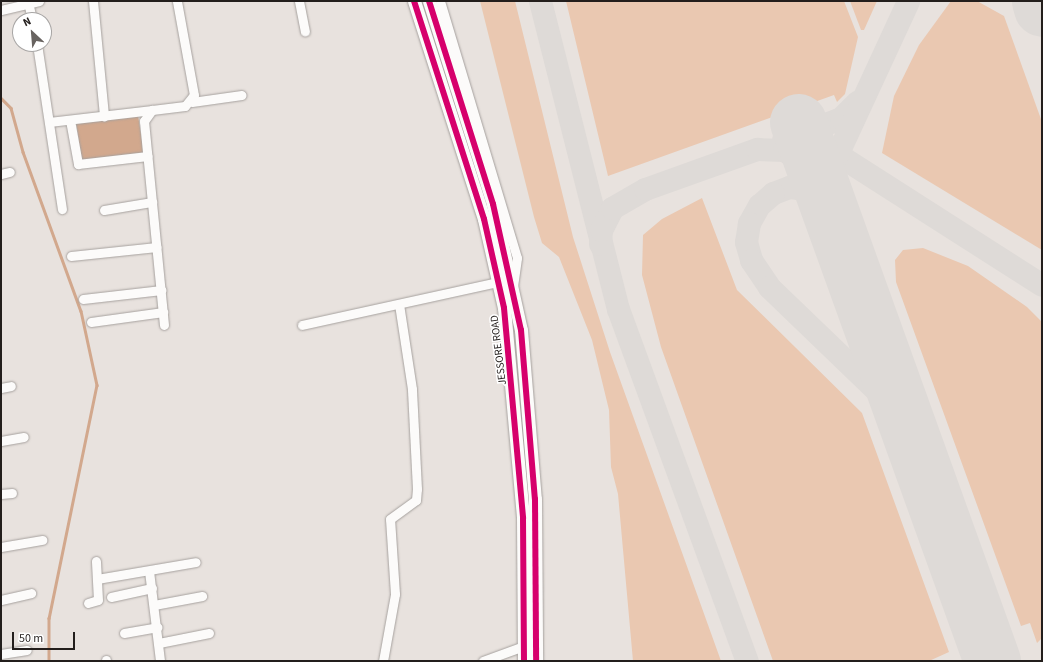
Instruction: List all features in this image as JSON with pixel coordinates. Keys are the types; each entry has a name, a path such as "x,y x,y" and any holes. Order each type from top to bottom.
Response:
{"highway":[{"name":"JESSORE ROAD","path":"414,1 484,219 498,282 510,351 524,518 524,661"},
{"path":"429,1 493,204 513,288 525,360 534,484 536,661"}],"street":[{"path":"1,10 14,3 39,1"},
{"path":"93,1 104,116"},
{"path":"177,1 194,95 192,102"},
{"path":"299,1 305,31"},
{"path":"440,1 517,258 513,288"},
{"path":"28,2 30,12"},
{"path":"38,52 62,208"},
{"path":"49,122 152,110 192,102 242,95"},
{"path":"152,110 144,121 164,325"},
{"path":"70,120 78,164 148,156"},
{"path":"104,210 152,202"},
{"path":"70,256 157,247"},
{"path":"302,325 498,282"},
{"path":"83,299 161,290"},
{"path":"384,661 395,594 390,519 416,500 417,489 410,367 399,304"},
{"path":"91,322 163,312"},
{"path":"1,388 11,386"},
{"path":"1,441 24,437"},
{"path":"1,494 12,493"},
{"path":"1,547 42,540"},
{"path":"88,603 98,600 96,561"},
{"path":"97,579 196,562"},
{"path":"149,571 160,661"},
{"path":"112,597 152,588"},
{"path":"1,600 31,593"},
{"path":"154,605 202,596"},
{"path":"124,633 156,627"},
{"path":"159,643 209,633"},
{"path":"483,661 524,646"},
{"path":"1,654 28,650"}],"shaded area":[{"path":"480,1 515,1 573,237 610,352 721,661 633,661 618,494 611,467 609,410 592,340 559,257 542,243 534,217"},
{"path":"566,1 844,1 858,37 845,94 837,102 834,95 608,176"},
{"path":"850,1 877,1 864,30 861,30"},
{"path":"951,1 977,1 1004,16 1042,122 1042,250 882,153 894,96 919,45"},
{"path":"138,115 144,154 82,162 76,122"},
{"path":"702,198 737,290 862,413 949,652 929,661 773,661 661,347 642,275 643,235 662,219"},
{"path":"923,248 968,266 1027,307 1042,322 1042,638 1037,643 1030,623 1021,626 896,282 895,260 903,250"}],"waterway":[{"path":"1,98 11,108 23,152 81,311 97,385 49,618 49,661"}],"taxiway":[{"path":"540,1 618,309 747,661"},
{"path":"833,206 831,175 836,157 908,1"},
{"path":"791,137 841,118 857,102"},
{"path":"783,140 810,140 837,154 1042,285"},
{"path":"600,244 601,230 612,208 645,189 757,149 784,150 808,166 828,203"},
{"path":"836,222 820,199 804,189 789,187 773,193 759,205 749,223 746,242 751,260 769,287 901,414 918,453"}],"runway":[{"path":"1040,1 1042,8"},
{"path":"798,122 992,661"}],"cycle path":[{"path":"414,1 484,219 504,308 523,518 524,661"},
{"path":"429,1 493,204 521,330 535,499 536,661"}]}
